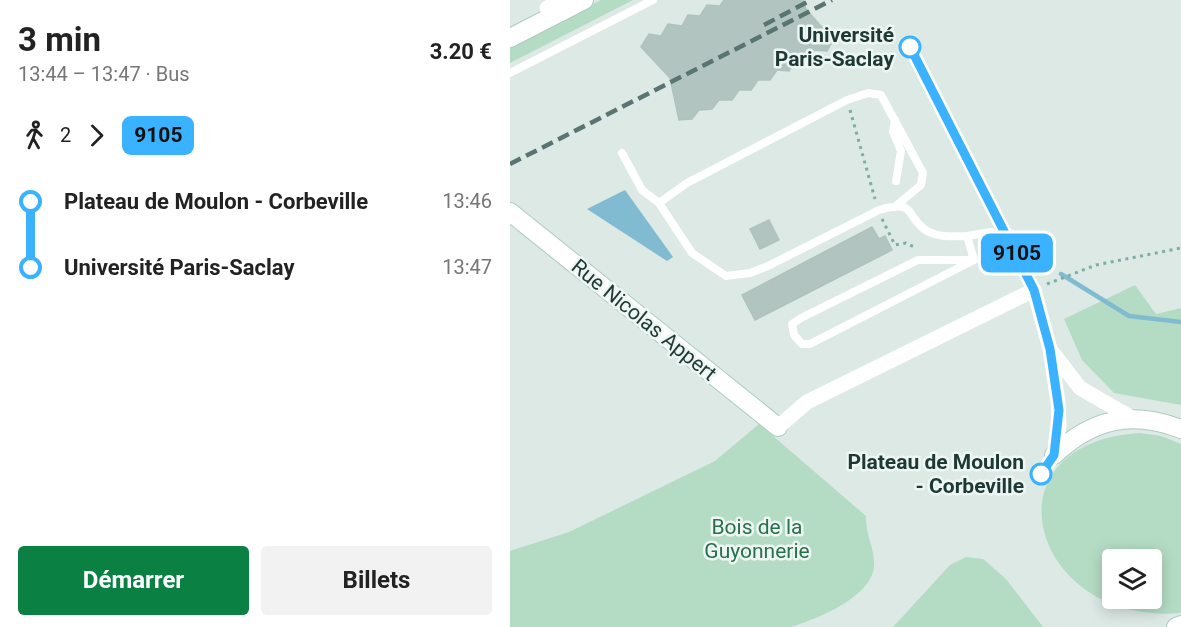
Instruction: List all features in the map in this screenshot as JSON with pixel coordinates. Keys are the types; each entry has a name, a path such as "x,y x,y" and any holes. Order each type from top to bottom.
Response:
{"street":[{"path":"547,8 562,0"},
{"path":"510,38 584,0"},
{"name":"Rue Nicolas Appert","path":"510,212 778,427"},
{"path":"778,427 807,402 1034,290 1050,349 1059,410 1054,455"},
{"path":"1050,349 1066,374 1080,388 1132,418"},
{"path":"1054,455 1070,440 1110,421 1132,418 1160,421 1181,429"},
{"path":"1176,627 1181,625"}],"lane":[{"path":"510,73 652,0"},
{"path":"622,153 642,190 659,203 692,253 726,276 750,273 768,266 879,210 897,204 921,185 923,173 881,95 868,93 847,100 687,183 659,203"},
{"path":"896,120 893,132 901,151 896,181"},
{"path":"897,204 906,208 927,231 943,237 991,232"},
{"path":"967,236 974,260"},
{"path":"918,260 974,260 810,344 802,344 794,335 792,324 801,318 918,260"}],"path":[{"path":"1034,290 1096,265 1181,248"}],"green space":[{"path":"601,0 633,0 510,63 510,46"},
{"path":"1135,285 1156,314 1181,308 1181,405 1114,393 1082,360 1064,319"},
{"name":"Bois de la Guyonnerie","path":"759,424 866,516 874,566 871,577 854,597 828,612 791,627 510,627 510,551 569,532 715,461"},
{"path":"1140,433 1161,436 1181,444 1181,613 1128,609 1162,609 1162,549 1102,549 1102,598 1089,592 1060,565 1044,532 1043,498 1058,467 1089,444"},
{"path":"966,557 983,559 1006,579 1043,627 893,627 950,565"}],"water":[{"path":"625,190 673,257 667,261 587,209"}],"building":[{"name":"Université Paris-Saclay","path":"724,0 803,0 806,9 833,40 827,51 814,50 808,61 795,60 789,71 777,70 770,80 758,80 751,90 739,90 732,100 719,100 712,109 699,110 692,119 679,120 670,78 641,47 649,34 661,36 668,24 682,26 688,15 700,16 707,5 720,6"},
{"path":"769,220 779,240 760,249 750,229"},
{"path":"872,227 879,239 885,236 892,250 755,320 742,295"}],"waterway":[{"path":"1061,274 1129,316 1181,322"}],"railway":[{"path":"764,25 811,0"},
{"path":"510,164 832,0"}],"bus line":[{"name":"9105","path":"910,47 1034,290 1050,349 1059,410 1054,455 1041,474"}],"place":[{"name":"Université Paris-Saclay","path":"910,47"},
{"name":"Plateau de Moulon - Corbeville","path":"1041,474"}]}
